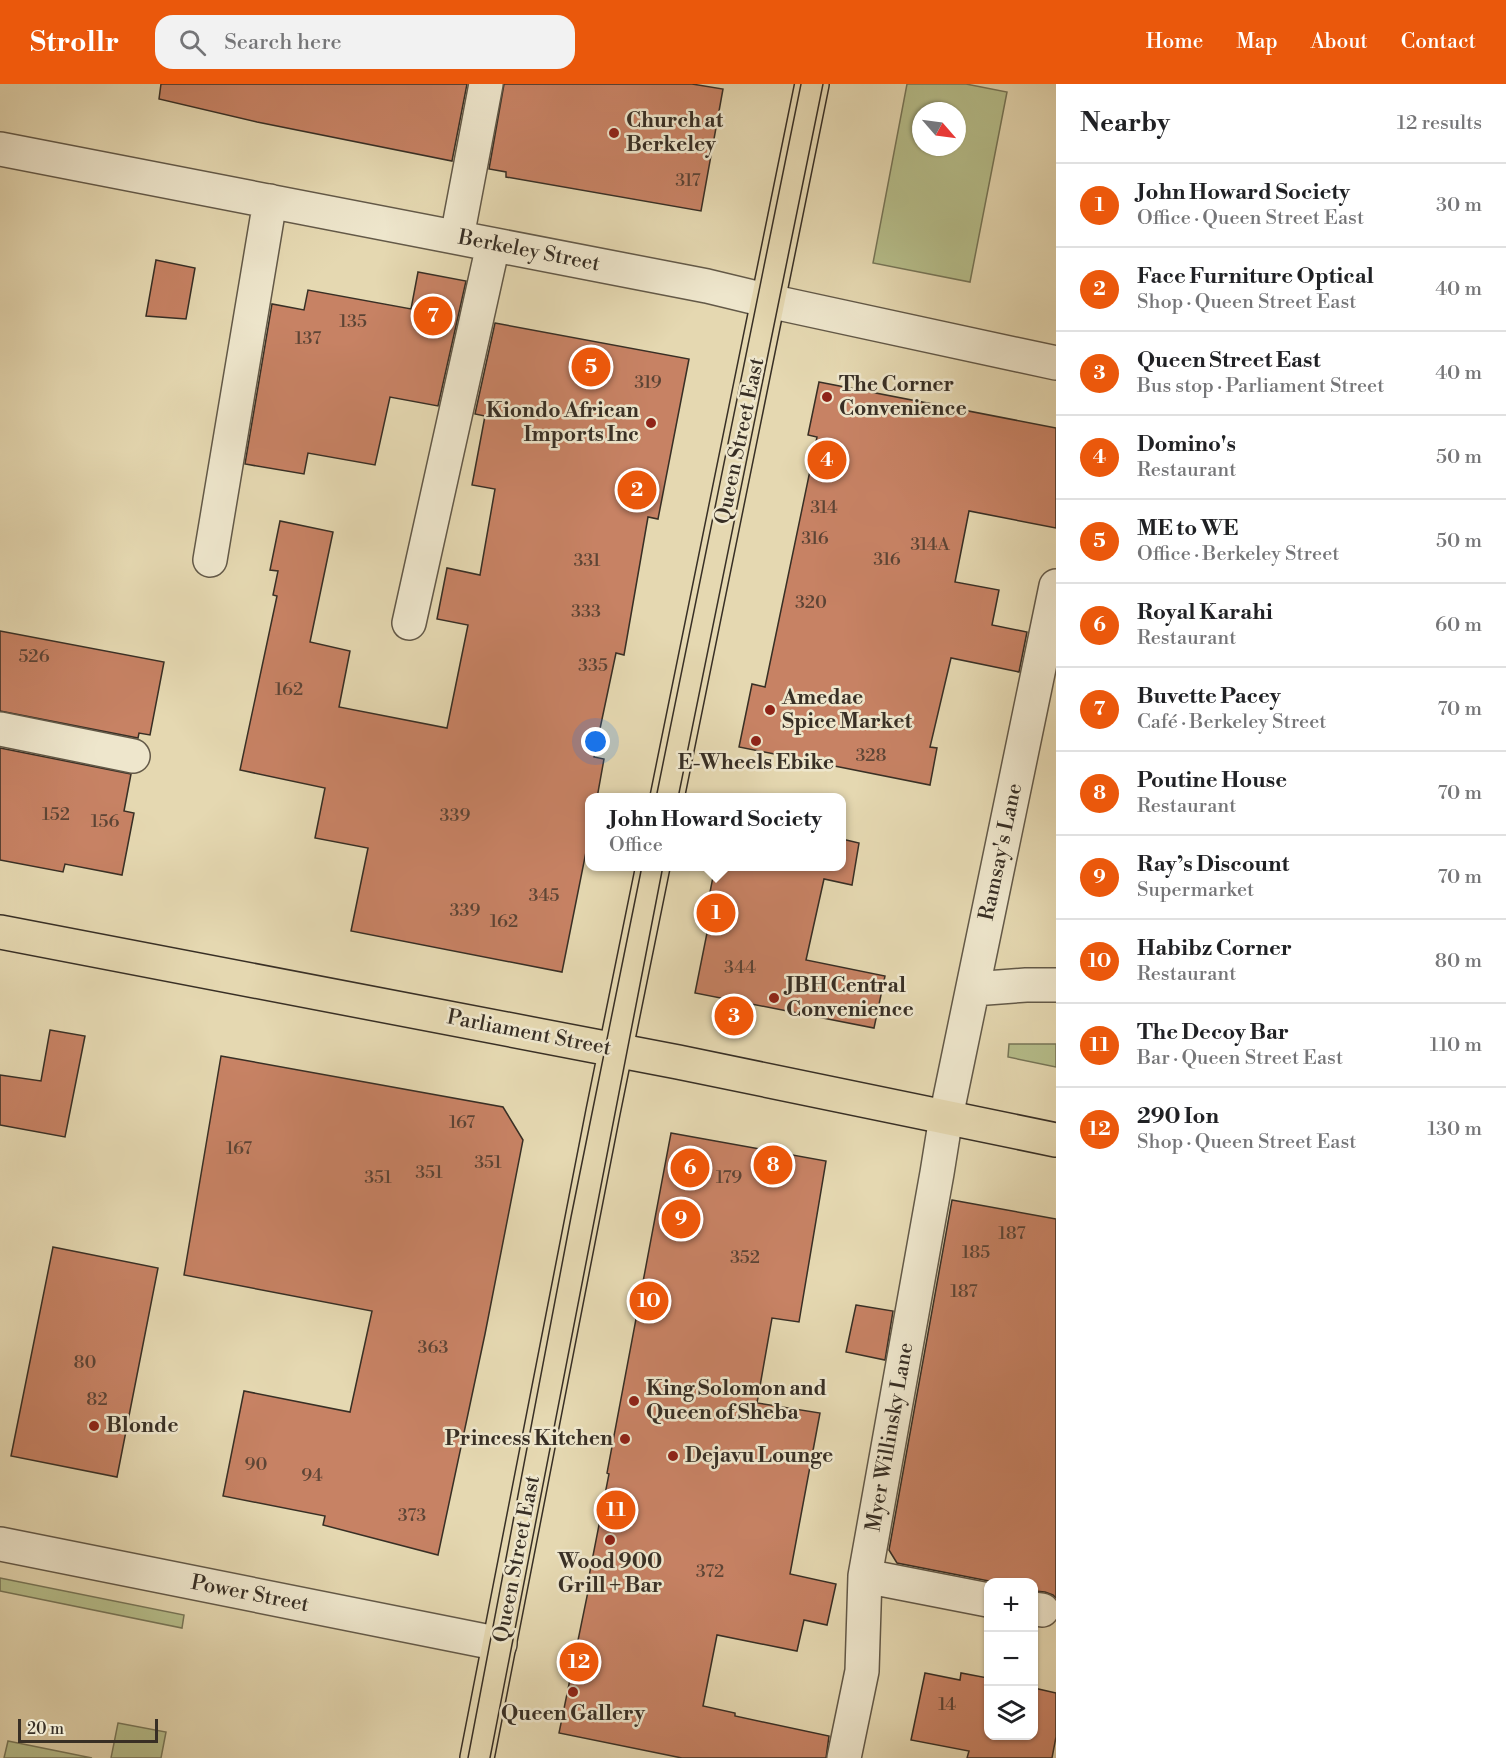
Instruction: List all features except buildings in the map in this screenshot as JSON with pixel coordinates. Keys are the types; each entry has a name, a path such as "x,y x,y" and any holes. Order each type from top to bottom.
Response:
{"main road":[{"name":"Queen Street East","path":"668,793 812,84"},
{"name":"Queen Street East","path":"480,1757 500,1644 652,871"},
{"name":"Parliament Street","path":"0,932 616,1050 1056,1140"}],"street":[{"path":"457,237 486,84"},
{"name":"Berkeley Street","path":"0,149 707,286 1056,363"},
{"path":"210,560 270,201"},
{"path":"409,623 493,245"},
{"name":"Ramsay's Lane","path":"946,1117 1056,586"},
{"path":"0,729 133,756"},
{"path":"973,989 1056,985"},
{"name":"Myer Willinsky Lane","path":"844,1758 862,1671 865,1576 946,1117"},
{"name":"Power Street","path":"0,1544 500,1644"},
{"path":"865,1576 984,1599"}],"green space":[{"path":"907,84 966,84 1007,92 970,282 873,263"},
{"path":"1009,1044 1056,1044 1056,1067 1008,1057"},
{"path":"0,1578 184,1615 182,1628 0,1591"},
{"path":"118,1723 166,1732 161,1758 111,1758"},
{"path":"8,1741 92,1758 4,1758"}],"tram line":[{"path":"657,793 801,84"},
{"path":"679,793 823,84"},
{"path":"468,1758 571,1217 641,871"},
{"path":"490,1758 662,871"}],"place":[{"name":"Church at Berkeley","path":"614,133"},
{"name":"Buvette Pacey","path":"433,316"},
{"name":"ME to WE","path":"591,367"},
{"name":"The Corner Convenience","path":"827,397"},
{"name":"Kiondo African Imports Inc","path":"651,423"},
{"name":"Domino's","path":"827,460"},
{"name":"Face Furniture Optical","path":"637,490"},
{"name":"Amedae Spice Market","path":"770,710"},
{"name":"E-Wheels Ebike","path":"756,741"},
{"name":"John Howard Society","path":"716,913"},
{"name":"JBH Central Convenience","path":"774,998"},
{"name":"Queen Street East","path":"734,1016"},
{"name":"Poutine House","path":"773,1165"},
{"name":"Royal Karahi","path":"690,1168"},
{"name":"Ray’s Discount","path":"681,1219"},
{"name":"Habibz Corner","path":"649,1301"},
{"name":"King Solomon and Queen of Sheba","path":"634,1401"},
{"name":"Blonde","path":"94,1426"},
{"name":"Princess Kitchen","path":"625,1439"},
{"name":"Dejavu Lounge","path":"673,1456"},
{"name":"The Decoy Bar","path":"616,1510"},
{"name":"Wood 900 Grill + Bar","path":"610,1540"},
{"name":"290 Ion","path":"579,1662"},
{"name":"Queen Gallery","path":"573,1692"}]}
